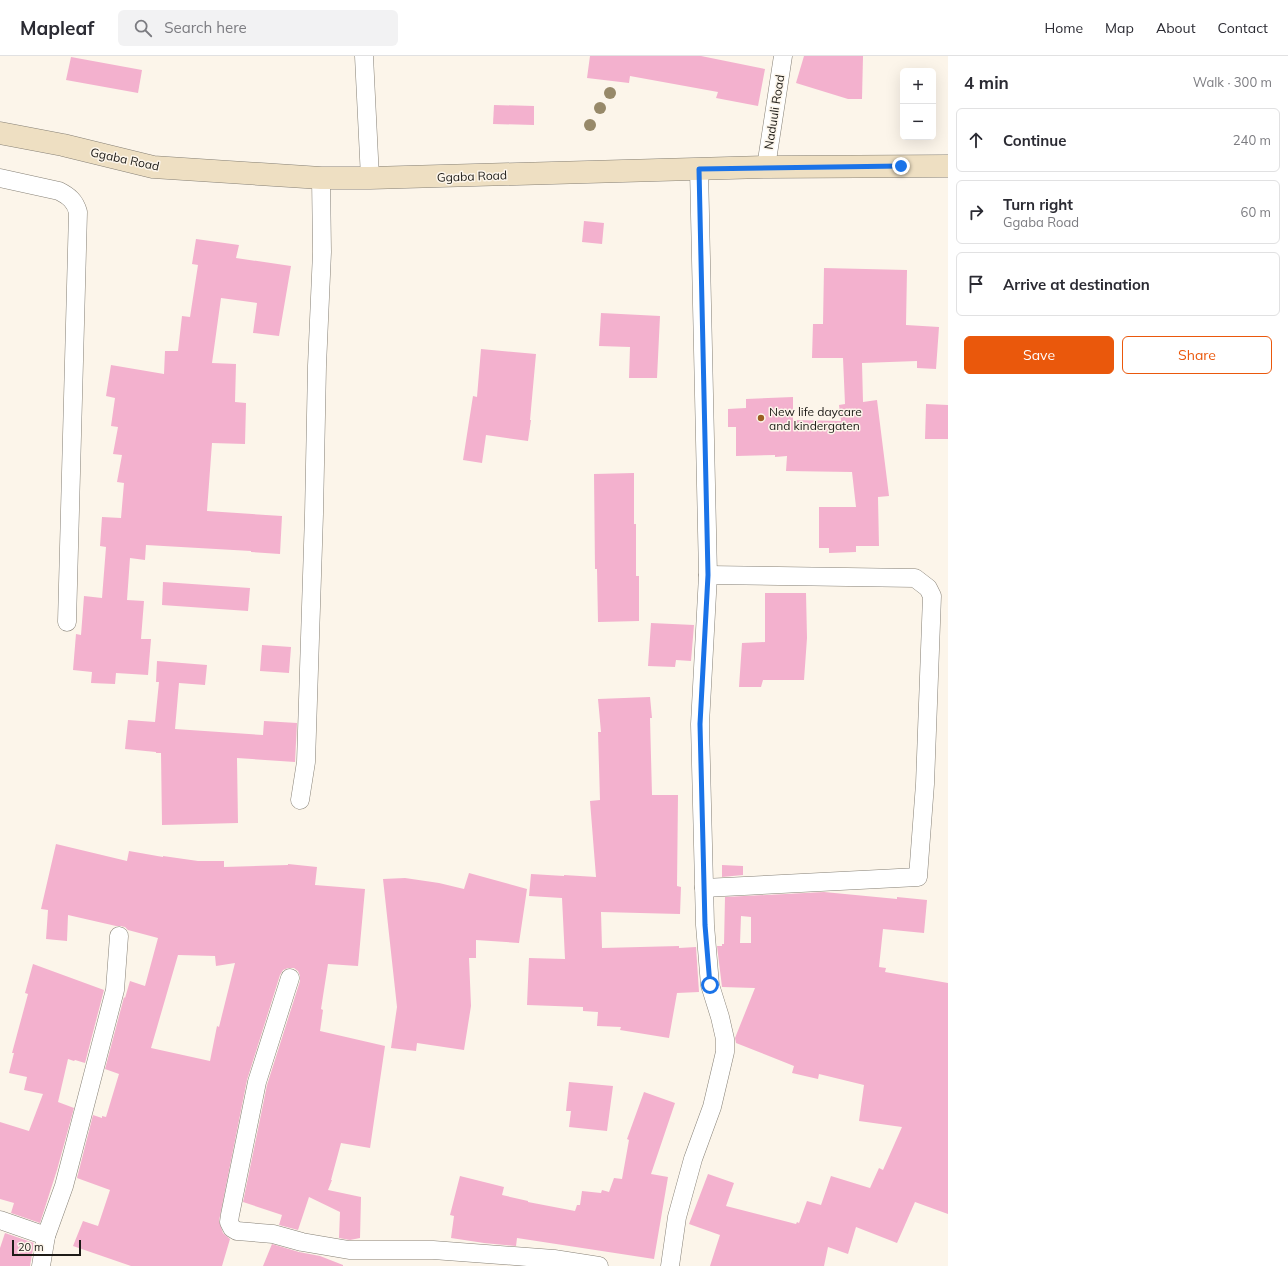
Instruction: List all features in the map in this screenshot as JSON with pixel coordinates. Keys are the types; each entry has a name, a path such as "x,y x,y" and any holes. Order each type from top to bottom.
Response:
{"main road":[{"name":"Ggaba Road","path":"0,133 63,145 153,167 321,178 370,178 766,167 948,166"}],"street":[{"path":"364,56 370,178"},
{"name":"Naduuli Road","path":"766,167 783,56"},
{"path":"670,1266 676,1217 693,1158 712,1107 725,1052 725,1038 710,985 705,925 700,724 708,575 699,169"},
{"path":"0,178 59,191 68,195 76,204 78,212 67,622"},
{"path":"300,800 306,762 317,366 322,252 321,178"},
{"path":"704,888 918,877 924,784 932,596 928,588 914,578 708,575"},
{"path":"41,1266 46,1236 64,1186 115,990 119,936"},
{"path":"290,978 257,1082 229,1222 232,1228 237,1231 273,1234 302,1242 349,1250 357,1258 433,1250 554,1259 599,1266"},
{"path":"0,1220 46,1236"}],"building":[{"path":"590,56 701,56 765,69 758,106 716,98 718,92 630,76 629,83 587,78"},
{"path":"804,56 863,56 862,99 848,99 796,83"},
{"path":"71,57 142,70 138,93 66,80"},
{"path":"494,105 534,106 534,125 493,124"},
{"path":"584,221 604,223 602,244 582,242"},
{"path":"196,239 239,245 236,258 291,266 279,336 253,333 257,303 221,298 212,363 236,364 235,402 246,403 245,444 212,443 207,511 282,516 280,554 146,545 145,560 130,558 127,600 144,601 141,639 151,639 148,675 116,673 115,684 91,683 92,672 73,670 76,634 81,635 84,596 102,598 106,547 100,546 102,517 121,518 124,483 117,482 122,455 113,454 118,427 111,426 115,398 106,396 111,365 164,374 165,351 178,351 182,316 190,317 198,265 192,264"},
{"path":"824,268 907,270 906,325 939,327 936,369 917,368 917,361 862,363 863,402 877,400 889,496 878,497 879,546 856,546 856,552 829,553 829,548 819,548 819,507 856,507 852,472 786,471 787,456 736,456 736,427 728,427 728,409 746,408 746,399 793,397 793,420 841,421 839,405 845,404 843,358 812,358 813,324 823,324"},
{"path":"601,313 660,316 657,378 629,378 630,347 599,346"},
{"path":"481,349 536,354 528,441 486,435 482,463 463,460 473,396 477,397"},
{"path":"926,404 948,405 948,439 925,439"},
{"path":"634,473 634,524 636,524 636,576 639,576 639,621 598,622 597,569 595,569 594,474"},
{"path":"163,582 250,588 248,611 162,605"},
{"path":"765,593 806,593 807,638 804,680 763,680 761,687 739,687 742,643 765,642"},
{"path":"651,623 694,625 691,661 676,660 675,667 648,666"},
{"path":"262,645 291,647 289,673 260,671"},
{"path":"157,661 207,665 205,685 179,683 175,729 263,735 264,721 297,723 295,762 237,758 238,823 162,825 161,753 125,749 128,720 155,722 159,682 156,682"},
{"path":"650,697 652,718 650,718 652,795 678,795 677,886 681,887 680,914 601,912 602,948 696,947 699,992 677,993 669,1038 620,1030 621,1027 597,1026 598,1012 583,1011 583,1007 527,1005 529,958 565,959 562,898 529,896 531,874 596,877 590,801 600,800 598,732 601,732 598,699"},
{"path":"56,844 127,861 129,851 198,861 224,861 224,867 288,864 317,867 315,885 365,889 358,966 328,964 321,1009 323,1010 320,1031 385,1046 370,1148 341,1143 328,1190 361,1197 360,1238 350,1240 339,1238 340,1212 309,1197 298,1230 279,1225 282,1215 243,1202 267,1085 300,981 298,971 294,968 288,968 283,970 280,975 247,1080 219,1221 223,1233 230,1239 222,1266 131,1266 73,1246 83,1221 98,1226 110,1190 77,1178 93,1115 102,1118 102,1116 106,1117 119,1074 105,1069 124,997 125,998 130,981 145,986 158,938 128,930 125,927 68,915 67,941 46,939 48,910 41,909","holes":["178,955 215,956 216,966 235,963 219,1027 217,1026 210,1061 151,1048"]},
{"path":"722,865 743,866 743,875 722,877"},
{"path":"469,873 527,889 519,943 476,940 476,958 469,958 471,1006 464,1050 417,1043 416,1051 391,1048 397,1007 383,879 405,878 439,883 464,889"},
{"path":"824,892 897,899 897,897 927,900 924,933 883,929 879,967 886,968 885,972 948,983 948,1214 915,1202 897,1243 856,1227 848,1254 828,1247 824,1266 710,1266 720,1235 689,1224 708,1174 734,1183 726,1206 796,1224 797,1222 799,1223 807,1201 821,1205 831,1176 870,1188 879,1168 883,1170 902,1127 859,1121 864,1085 819,1074 818,1079 792,1073 794,1066 736,1043 735,1038 755,988 722,987 717,946 722,946 722,944 724,944 725,897","holes":["741,916 751,917 751,943 740,943"]},
{"path":"33,964 104,990 85,1063 68,1059 58,1102 74,1108 57,1170 40,1223 11,1213 14,1203 0,1199 0,1122 29,1131 43,1094 24,1090 27,1077 9,1073 14,1053 12,1053 28,994 25,993"},
{"path":"569,1082 613,1086 607,1131 569,1127 571,1111 566,1111"},
{"path":"644,1092 675,1103 651,1174 668,1177 654,1259 517,1238 516,1246 451,1238 454,1216 450,1215 460,1176 504,1187 502,1195 528,1202 575,1211 577,1205 580,1205 582,1191 601,1193 602,1190 609,1192 614,1178 622,1179 629,1140 627,1139"},
{"path":"5,1233 34,1243 30,1266 0,1266 0,1248"},
{"path":"272,1244 299,1252 320,1256 343,1266 263,1266"}],"place":[{"name":"New life daycare and kindergaten","path":"761,418"}],"route":[{"path":"710,985 705,925 700,724 708,575 699,169 901,166"}]}
